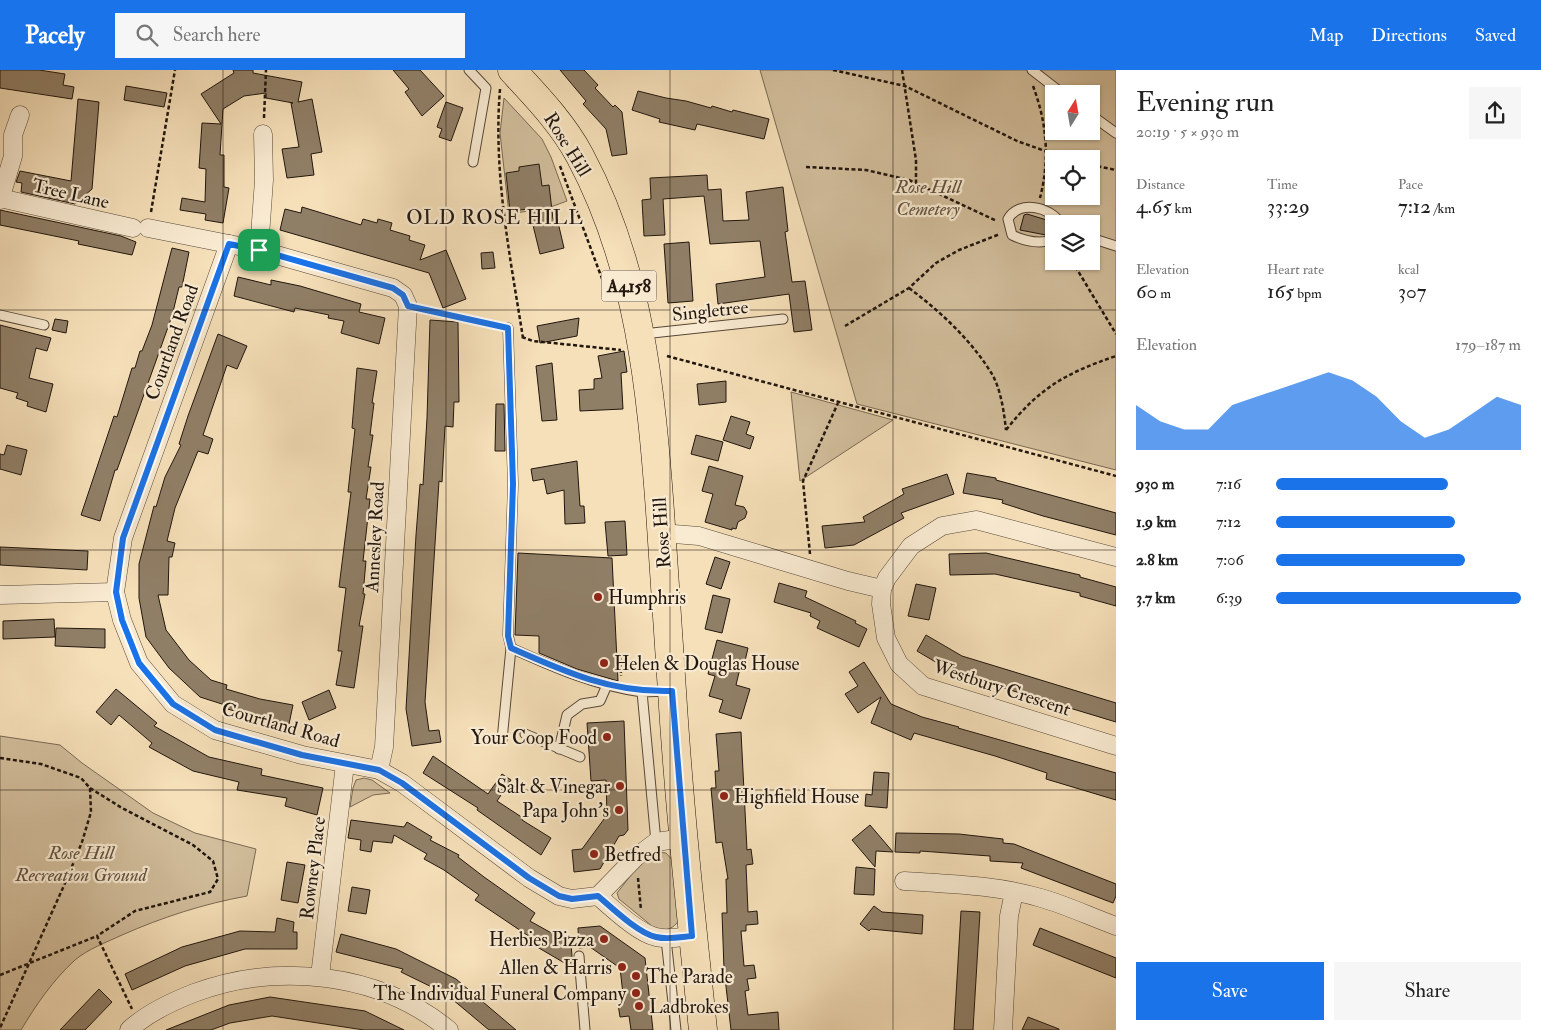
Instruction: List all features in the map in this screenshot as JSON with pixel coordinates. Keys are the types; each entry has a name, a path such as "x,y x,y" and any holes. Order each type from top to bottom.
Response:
{"main road":[{"name":"Rose Hill","path":"510,81 559,122 580,156 617,242 655,448 684,838 679,937 703,1030"}],"street":[{"path":"0,199 13,156 13,136 20,115"},
{"path":"259,250 266,132"},
{"name":"Tree Lane","path":"0,199 259,250 393,288 403,295 408,306"},
{"name":"Courtland Road","path":"229,244 123,538 116,592 122,620 139,663 173,704 215,730 302,755 379,770 402,783 529,878 559,896 572,899 598,896"},
{"name":"Annesley Road","path":"379,770 384,747 408,306"},
{"path":"661,533 699,536 811,570 882,589 887,578 911,546 942,526 976,520 1116,558"},
{"name":"Westbury Crescent","path":"882,589 881,604 886,638 899,664 923,686 1116,746"},
{"path":"0,595 116,592"},
{"name":"Rowney Place","path":"320,976 346,764"},
{"path":"679,937 654,937 643,931 598,896 636,857 656,842 684,838"},
{"path":"904,881 992,887 1041,898 1116,926"},
{"path":"1003,1030 1009,916 1014,892"},
{"path":"133,1026 173,1001 217,984 266,975 320,976 390,994 438,1021 449,1030"}],"lane":[{"path":"469,70 486,88 473,162"},
{"path":"1031,74 1049,85"},
{"path":"1100,122 1116,134"},
{"path":"1045,243 1020,239 1012,235 1008,226 1008,219 1012,212 1020,208 1048,211 1052,215"},
{"path":"1100,241 1116,246"},
{"path":"0,315 44,325"},
{"name":"Singletree","path":"634,342 783,319"},
{"path":"502,740 511,648 508,636 513,484 508,328"},
{"path":"511,648 560,670 607,685 642,692 672,691"},
{"path":"559,749 567,715 582,704 600,701 607,685"},
{"path":"642,692 656,842"},
{"path":"525,734 580,758"},
{"path":"676,1030 679,937"},
{"path":"579,956 586,1030"}],"path":[{"path":"141,228 175,70"},
{"path":"266,70 266,132"},
{"path":"833,70 905,86 1016,141 1045,152"},
{"path":"902,70 916,160 916,183"},
{"path":"1031,74 1043,112 1047,150"},
{"path":"510,81 500,85 496,130 509,247 523,338"},
{"path":"559,163 611,300"},
{"path":"806,167 866,170 916,183 1008,226 1002,233 959,250 936,263 909,288 846,326"},
{"path":"1100,167 1116,170"},
{"path":"1037,209 1045,176"},
{"path":"1077,270 1116,334"},
{"path":"909,288 940,312 966,340 992,375 1003,406 1006,430 1025,406 1056,380 1116,356"},
{"path":"408,306 508,328 523,338 533,341 634,342"},
{"path":"667,356 1116,476"},
{"path":"811,570 803,481 838,402"},
{"path":"620,656 622,680"},
{"path":"0,758 42,764 81,778 90,788 122,808 193,845 213,861 218,879 210,892 135,911 97,936 0,975"},
{"path":"0,1028 32,961 82,842 91,812 90,788"},
{"path":"636,857 643,931"},
{"path":"97,936 133,1026"}],"green space":[{"name":"Rose Hill Cemetery","path":"760,70 1116,70 1116,470 857,404"},
{"path":"504,98 542,139 551,157 567,201 548,208 509,214 500,133"},
{"path":"791,392 893,420 800,481"},
{"name":"Rose Hill Recreation Ground","path":"0,736 60,745 82,763 153,813 195,833 256,849 247,896 199,907 153,922 86,952 75,960 52,984 21,1030 0,1030"},
{"path":"364,778 372,780 390,793 373,795 350,807 356,780"},
{"path":"657,852 666,853 674,862 681,916 672,927 658,931 619,899 617,893 646,856"}],"building":[{"path":"0,70 39,70 65,74 63,85 74,87 72,99 0,88"},
{"path":"233,70 253,70 253,73 302,82 298,102 312,99 322,152 311,154 314,175 287,178 282,149 299,147 291,103 293,103 266,98 266,93 244,96 223,109 220,155 224,155 224,187 229,188 223,223 205,220 206,214 180,210 182,198 205,202 206,169 199,168 202,123 221,124 201,94 234,73"},
{"path":"393,70 420,70 444,96 422,116 405,92 409,89"},
{"path":"560,70 584,70 598,85 595,88 613,107 615,105 622,112 627,154 612,156 606,129 583,104 586,101"},
{"path":"126,86 167,93 164,107 124,100"},
{"path":"638,91 769,119 764,139 697,124 695,130 659,122 660,119 632,110"},
{"path":"78,99 99,102 92,189 75,204 21,192 22,183 16,182 20,171 71,181"},
{"path":"446,102 463,108 451,141 439,137 442,129 437,127"},
{"path":"539,164 542,186 549,185 553,219 557,218 564,248 540,254 529,209 510,211 506,173 519,171 519,167"},
{"path":"707,175 708,190 721,189 723,221 749,220 746,192 783,187 788,231 785,232 792,282 805,281 812,330 794,332 789,294 718,304 716,284 765,277 760,241 710,244 704,196 663,199 665,235 644,236 642,200 651,199 650,178"},
{"path":"302,207 361,225 363,219 377,223 378,219 392,223 390,230 410,236 409,240 425,245 420,260 446,250 466,299 443,308 429,273 280,230 285,209 301,213"},
{"path":"0,210 121,236 136,242 132,255 78,244 79,241 0,225"},
{"path":"1027,214 1045,219 1045,235 1020,230 1024,215"},
{"path":"689,242 693,301 668,303 664,244"},
{"path":"172,248 189,252 182,287 179,287 172,316 117,470 115,470 100,521 81,515 114,416 117,417 132,368 135,368 140,351 142,351 152,325"},
{"path":"493,252 495,268 482,269 481,253"},
{"path":"238,277 271,285 271,280 300,286 361,304 359,312 385,318 379,344 341,333 344,321 328,318 329,315 295,308 294,312 234,296"},
{"path":"579,318 577,336 540,343 537,326"},
{"path":"55,319 68,321 66,333 52,330"},
{"path":"430,320 458,322 459,402 454,402 453,427 445,426 442,482 439,481 425,702 429,731 439,730 441,742 412,746 406,709 416,535 420,484 423,485"},
{"path":"0,325 51,338 47,351 36,348 29,378 53,384 46,412 27,406 28,402 16,398 18,393 0,388"},
{"path":"218,334 247,346 237,369 227,365 203,435 213,439 208,454 198,451 175,508 167,541 175,543 172,557 169,557 168,595 158,595 166,630 189,660 211,680 227,685 226,689 260,699 293,705 289,724 224,708 225,705 200,697 169,668 146,637 139,598 139,564 154,506 156,507 165,477 181,445 179,444 188,416"},
{"path":"624,351 627,372 621,373 623,409 580,411 579,390 594,389 594,379 602,378 598,356"},
{"path":"552,363 557,420 542,421 536,366"},
{"path":"357,368 377,371 370,435 373,435 368,467 371,467 366,499 370,499 363,561 366,561 363,594 365,594 359,626 363,626 354,688 336,685 342,651 338,651 346,588 339,587 351,492 348,492 355,429 352,428"},
{"path":"726,381 726,402 699,405 697,384"},
{"path":"496,404 504,404 505,451 495,451"},
{"path":"731,416 750,422 746,434 754,437 750,449 723,440"},
{"path":"696,435 723,442 718,461 691,454"},
{"path":"7,445 27,450 21,475 0,469 0,454 4,455"},
{"path":"577,461 580,506 584,506 585,523 565,524 564,490 547,494 544,479 533,481 531,469"},
{"path":"709,466 743,476 735,505 744,507 747,512 745,518 738,522 736,529 732,528 732,530 705,522 713,494 702,491"},
{"path":"967,473 996,478 996,480 1116,513 1116,535 1043,516 1002,503 1003,500 963,493"},
{"path":"947,474 954,494 901,513 904,518 854,545 825,548 822,526 865,522 863,517 904,494 902,489"},
{"path":"625,521 627,555 608,556 605,522"},
{"path":"0,547 88,551 87,570 0,565"},
{"path":"518,553 612,558 618,681 577,669 539,653 539,636 515,635"},
{"path":"986,553 1080,575 1080,577 1116,587 1116,606 1080,596 1080,593 995,574 950,575 949,554"},
{"path":"715,557 730,562 721,589 706,584"},
{"path":"779,583 807,591 805,597 856,621 855,623 867,629 859,647 817,628 820,621 810,616 811,613 774,602"},
{"path":"916,584 936,588 929,620 908,616"},
{"path":"713,595 730,599 722,633 705,629"},
{"path":"54,619 55,637 3,639 3,621"},
{"path":"56,628 105,629 105,648 55,646"},
{"path":"926,635 962,656 1116,703 1116,722 954,673 917,651"},
{"path":"717,640 748,648 745,661 742,660 736,685 750,689 741,719 719,712 723,700 709,696 715,676 708,674"},
{"path":"864,662 891,704 922,717 1116,773 1116,800 1046,779 1047,773 995,756 914,733 911,740 871,723 881,697 858,713 845,694 858,686 849,672"},
{"path":"116,689 157,723 154,726 209,757 262,769 261,775 323,788 317,815 285,806 287,798 237,790 239,782 193,771 149,747 152,743 119,715 111,725 96,712"},
{"path":"329,690 336,708 309,720 302,702"},
{"path":"624,721 628,830 624,835 619,836 600,869 574,872 572,850 582,849 607,815 606,780 591,781 587,723"},
{"path":"741,732 747,850 751,849 753,864 746,865 748,912 757,911 758,924 746,925 746,931 741,931 744,966 754,965 756,978 747,979 749,990 745,991 748,1015 778,1012 779,1030 731,1030 724,969 722,913 727,913 726,879 728,879 722,842 716,843 711,788 716,788 715,771 719,771 716,734"},
{"path":"433,756 488,794 502,774 511,780 497,801 523,818 522,820 551,838 541,855 477,810 478,808 423,773"},
{"path":"874,772 889,773 887,808 865,806 866,794 872,795"},
{"path":"351,820 404,827 407,822 432,837 430,840 459,855 458,857 484,877 535,913 530,921 571,944 573,968 527,941 530,937 475,900 479,895 444,870 424,859 427,854 394,835 392,843 373,841 371,852 360,850 361,840 348,838"},
{"path":"870,825 893,852 876,851 875,867 852,840"},
{"path":"896,833 959,834 1003,839 1003,843 1014,844 1116,884 1116,896 1113,903 1021,868 1023,863 990,861 990,856 920,851 920,853 895,852"},
{"path":"287,862 305,865 298,903 281,900"},
{"path":"856,867 875,869 874,895 854,894"},
{"path":"352,887 370,890 366,914 348,911"},
{"path":"874,906 882,912 923,915 922,934 871,929 869,931 860,924"},
{"path":"961,911 980,912 973,1030 954,1030"},
{"path":"277,918 294,922 293,932 297,932 297,949 245,949 185,966 132,990 125,974 182,947 240,931 275,932"},
{"name":"The Parade","path":"600,926 645,958 653,1030 631,1030 629,1016 620,1017 618,1004 624,1003 620,968 590,947 579,948 578,928"},
{"path":"1040,928 1116,958 1116,978 1033,945"},
{"path":"341,934 396,949 456,979 516,1030 489,1030 446,994 401,972 403,969 336,952"},
{"path":"99,989 112,1002 85,1030 60,1030"},
{"path":"270,997 365,1011 404,1030 364,1030 272,1016 230,1023 211,1030 166,1030 229,1005"},
{"path":"1028,1017 1059,1029 1059,1030 1022,1030"}],"place":[{"name":"Humphris","path":"598,597"},
{"name":"Helen & Douglas House","path":"604,663"},
{"name":"Your Coop Food","path":"607,737"},
{"name":"Salt & Vinegar","path":"620,786"},
{"name":"Highfield House","path":"724,796"},
{"name":"Papa John's","path":"619,810"},
{"name":"Betfred","path":"594,854"},
{"name":"Herbies Pizza","path":"604,939"},
{"name":"Allen & Harris","path":"622,967"},
{"name":"The Parade","path":"636,976"},
{"name":"The Individual Funeral Company","path":"636,993"},
{"name":"Ladbrokes","path":"639,1006"}],"district":[{"name":"OLD ROSE HILL","path":"495,217"}],"route":[{"path":"229,244 259,250 393,288 403,295 408,306 508,328 513,484 508,636 511,648 560,670 620,689 642,692 672,691 692,936 666,939 654,937 643,931 598,896 572,899 559,896 529,878 402,783 379,770 302,755 215,730 173,704 139,663 122,620 116,592 123,538 229,244"}]}
